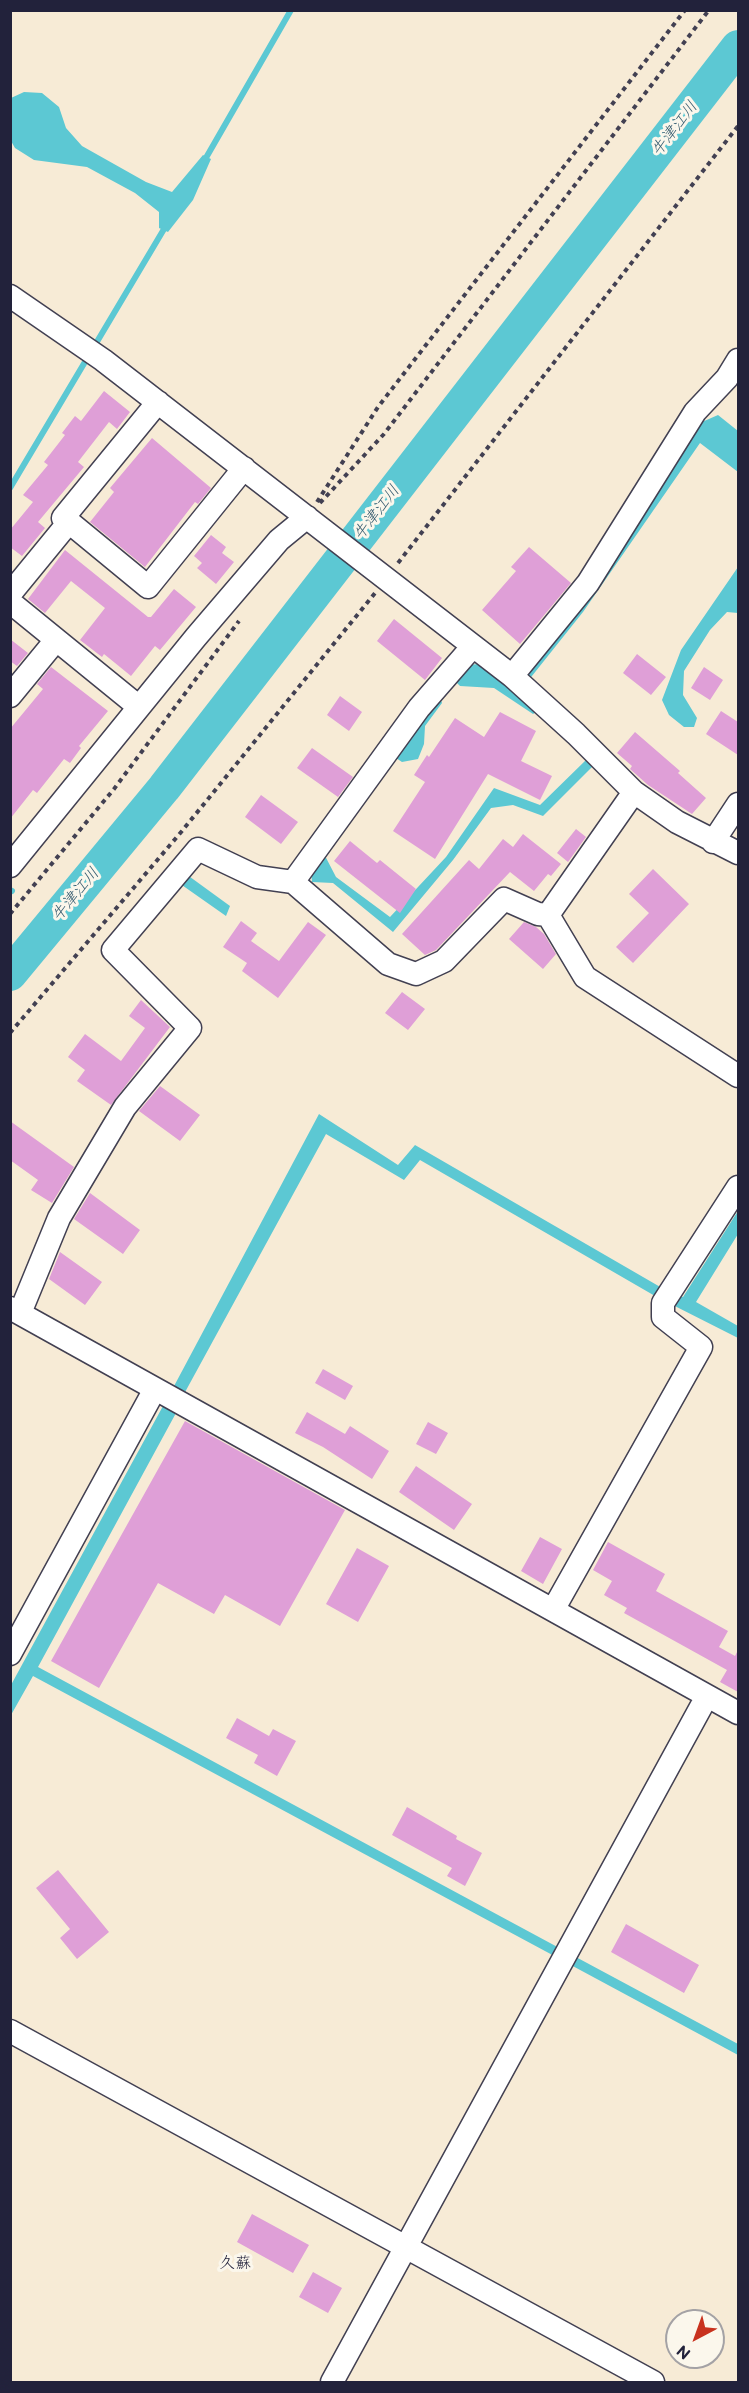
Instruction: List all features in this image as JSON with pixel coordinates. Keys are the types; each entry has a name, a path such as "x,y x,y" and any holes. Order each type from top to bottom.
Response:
{"street":[{"path":"10,296 103,360 530,690 634,792 677,822 738,853"},
{"path":"512,676 588,583 695,412 727,378 738,360"},
{"path":"158,402 63,518 148,587 244,468"},
{"path":"10,866 279,540 307,517"},
{"path":"10,594 69,522"},
{"path":"10,602 139,707"},
{"path":"10,696 56,640"},
{"path":"293,882 419,708 473,645"},
{"path":"548,915 634,792"},
{"path":"713,842 738,804"},
{"path":"548,915 538,914 504,899 444,961 416,974 388,964 293,882 257,877 198,849 113,950 190,1028 125,1107 59,1218 15,1311 738,1713"},
{"path":"548,915 585,977 738,1076"},
{"path":"553,1610 701,1347 663,1317 669,1294 738,1187"},
{"path":"10,1654 155,1389"},
{"path":"332,2382 707,1696"},
{"path":"10,2031 653,2382"}],"path":[{"path":"307,517 378,407 685,10"},
{"path":"307,517 384,434 709,10"},
{"path":"10,1033 182,831 386,578 738,126"},
{"path":"10,914 114,789 246,612"}],"water":[{"path":"24,92 42,93 59,107 66,128 82,146 146,182 172,192 203,155 211,159 193,200 168,232 159,228 159,212 135,193 87,167 34,160 15,148 11,141 11,98"},
{"path":"718,415 738,431 738,472 700,443 583,612 520,691 538,711 533,714 494,688 460,686 456,682 469,665 478,664 511,688 576,608 702,422"},
{"path":"738,567 738,613 727,612 710,630 684,671 683,695 697,718 694,727 684,727 669,715 662,700 681,650"},
{"path":"440,697 442,703 425,726 424,744 418,759 402,762 393,756"},
{"path":"586,760 593,766 543,816 513,805 491,808 453,860 393,932 333,883 312,882 311,869 323,852 336,877 390,917 446,857 494,788 540,805"},
{"path":"186,874 230,906 226,916 179,883"},
{"path":"319,1114 398,1165 415,1145 662,1288 683,1297 738,1211 738,1234 696,1302 738,1326 738,1338 655,1296 420,1160 404,1180 326,1134 184,1394 173,1388"},
{"path":"163,1406 176,1413 38,1667 563,1950 558,1958 33,1676 11,1715 11,1685"},
{"path":"574,1956 738,2044 738,2055 569,1964"}],"building":[{"path":"104,391 130,412 117,429 109,422 78,462 84,467 38,522 45,528 22,556 10,547 10,530 33,502 23,495 48,465 44,462 65,435 62,433 75,416 81,421"},
{"path":"152,438 211,488 198,504 195,502 145,567 90,522 114,492 110,488"},
{"path":"211,535 226,547 222,553 234,562 216,584 197,568 202,563 194,556"},
{"path":"529,547 571,583 520,644 482,610 516,571 511,567"},
{"path":"65,550 148,617 151,617 174,589 196,607 160,650 155,646 131,676 104,654 102,657 80,640 105,608 71,581 45,613 28,599"},
{"path":"394,619 442,658 425,680 377,641"},
{"path":"10,639 28,653 17,666 10,661"},
{"path":"637,654 666,677 651,695 623,673"},
{"path":"51,667 108,711 79,746 81,748 70,763 64,759 37,793 33,790 10,819 10,729 43,689 37,684"},
{"path":"704,667 723,680 710,700 691,688"},
{"path":"340,696 362,712 349,731 327,715"},
{"path":"721,711 738,722 738,755 706,734"},
{"path":"500,712 536,731 521,761 552,776 540,800 488,774 435,859 393,831 425,782 414,775 455,718 484,737"},
{"path":"635,732 680,771 678,773 706,798 692,814 648,785 617,753"},
{"path":"312,748 353,777 338,797 297,768"},
{"path":"261,795 298,822 281,844 245,817"},
{"path":"576,829 586,837 568,862 557,853"},
{"path":"523,834 561,864 551,876 548,874 534,891 510,872 436,950 425,955 402,934 469,860 479,869 503,839 513,847"},
{"path":"350,841 377,863 380,860 416,889 400,913 334,861"},
{"path":"653,869 689,904 633,963 616,947 649,913 629,894"},
{"path":"241,921 257,933 251,941 279,961 308,922 326,935 278,998 242,971 247,963 223,947"},
{"path":"524,922 536,927 544,934 556,954 543,969 509,939"},
{"path":"402,992 425,1009 408,1030 385,1013"},
{"path":"141,1000 170,1027 111,1105 77,1081 85,1070 68,1057 85,1034 121,1061 145,1028 129,1016"},
{"path":"160,1086 200,1115 180,1141 139,1111"},
{"path":"10,1121 74,1167 52,1203 31,1190 38,1180 10,1160"},
{"path":"90,1193 140,1230 123,1254 74,1219"},
{"path":"60,1252 102,1282 85,1305 49,1279"},
{"path":"323,1369 353,1386 345,1400 315,1383"},
{"path":"307,1412 345,1434 350,1426 389,1451 372,1479 323,1447 295,1433"},
{"path":"185,1421 345,1510 280,1626 225,1595 214,1614 158,1583 99,1688 51,1661"},
{"path":"428,1422 448,1433 436,1454 416,1444"},
{"path":"416,1466 472,1504 454,1530 399,1492"},
{"path":"540,1537 562,1549 543,1584 521,1571"},
{"path":"608,1542 665,1574 656,1591 728,1631 719,1647 735,1656 738,1650 738,1692 720,1682 727,1670 624,1613 627,1608 604,1595 612,1581 593,1570"},
{"path":"357,1548 389,1566 358,1622 326,1604"},
{"path":"237,1718 269,1736 273,1729 296,1741 277,1776 254,1763 258,1755 226,1738"},
{"path":"407,1807 482,1853 465,1886 447,1876 452,1868 392,1835"},
{"path":"58,1870 109,1932 77,1959 60,1938 70,1929 36,1888"},
{"path":"626,1924 699,1965 684,1993 611,1952"},
{"path":"252,2214 309,2245 293,2273 237,2242"},
{"path":"313,2272 342,2288 328,2313 299,2297"}],"waterway":[{"path":"203,163 291,10"},
{"name":"牛津江川","path":"10,974 164,788 738,47"},
{"path":"10,488 167,224"}],"district":[{"name":"久蘇","path":"235,2264"}]}
